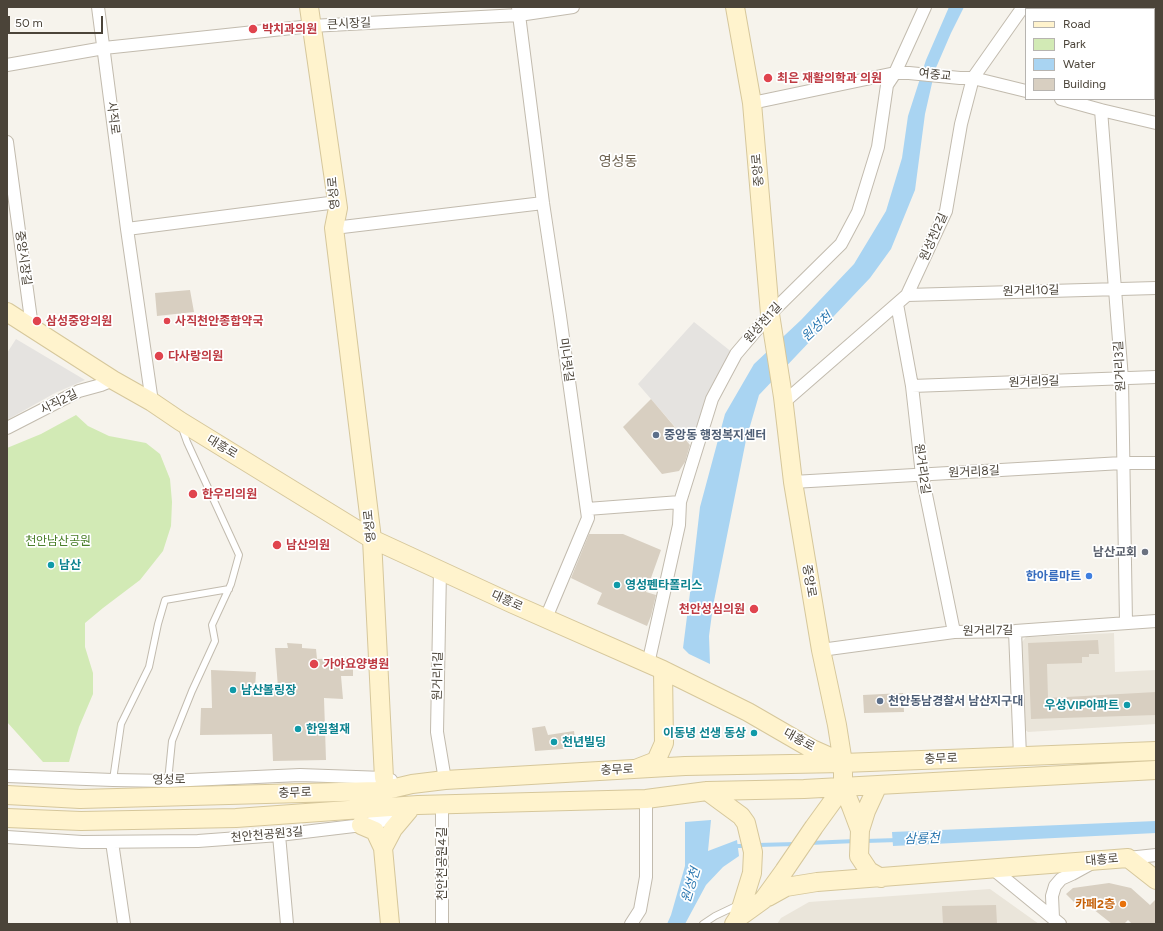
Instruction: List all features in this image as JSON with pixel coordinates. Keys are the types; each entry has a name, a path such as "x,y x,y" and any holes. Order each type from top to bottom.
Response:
{"street":[{"name":"사직로","path":"98,7 127,229 152,402"},
{"name":"영성로","path":"7,776 168,781 300,775 384,778 372,538 334,228 338,208 309,7"},
{"name":"큰시장길","path":"7,65 104,48 311,26 573,7"},
{"name":"중앙로","path":"735,7 752,103 772,334 783,400 793,482 821,650 836,717 843,763 843,787"},
{"name":"원성천1길","path":"656,667 679,525 680,502 712,399 736,354 770,314 841,244 858,212 878,148 887,85 895,73 925,7"},
{"name":"원성천2길","path":"783,400 907,295 946,212 961,124 973,78 1023,7"},
{"name":"미나릿길","path":"518,11 543,203 588,514"},
{"name":"여중교","path":"752,103 895,73 973,78 1025,91"},
{"path":"1067,100 1101,110 1156,122"},
{"name":"원거리3길","path":"1101,110 1122,379 1122,463 1126,623"},
{"name":"중앙시장길","path":"7,142 32,327"},
{"path":"127,229 337,202"},
{"path":"334,228 543,203"},
{"name":"원거리10길","path":"907,295 1156,288"},
{"name":"원거리2길","path":"897,304 912,386 922,474 954,632"},
{"name":"대흥로","path":"7,312 113,380 152,402 180,422 372,538 656,667 748,712 812,748 843,763"},
{"name":"원거리9길","path":"912,386 1156,377"},
{"name":"사직2길","path":"7,428 79,391 113,380"},
{"name":"원거리8길","path":"793,482 1122,463 1156,463"},
{"path":"546,618 588,514 680,502"},
{"name":"원거리1길","path":"440,570 437,732 445,780"},
{"name":"원거리7길","path":"821,650 954,632 1015,631 1156,621"},
{"path":"1015,631 1020,756"},
{"path":"635,769 656,761 664,743 656,667"},
{"path":"794,738 814,744 824,743 831,738 836,717"},
{"name":"충무로","path":"7,794 80,799 377,791 412,784 445,780 685,766 843,763 1156,751"},
{"name":"충무로","path":"7,818 80,821 236,818 442,804 646,799 707,791 843,787 1156,770"},
{"path":"384,778 412,784"},
{"path":"878,785 860,830 859,856 869,871 881,878"},
{"path":"843,787 860,830"},
{"path":"739,915 763,900 843,787"},
{"path":"707,791 741,816 746,823 753,852 752,873 739,915"},
{"path":"631,924 640,910 646,877 646,799"},
{"name":"천안천공원4길","path":"442,804 442,924"},
{"path":"383,848 393,829 413,807"},
{"name":"천안천공원3길","path":"7,837 82,842 198,841 279,835 361,825 382,821 413,807"},
{"path":"361,825 375,831 383,848 390,924"},
{"path":"279,835 287,924"},
{"path":"112,842 124,924"},
{"path":"1128,858 1156,855"},
{"name":"대흥로","path":"763,900 786,887 817,882 1128,858 1156,880"},
{"path":"1056,921 1052,896 1055,886 1060,879 1096,861"},
{"path":"993,869 1056,921"}],"lane":[{"name":"대흥로","path":"168,781 172,741 192,691 215,641 212,625 231,584 238,555 187,442 180,422"},
{"path":"113,780 121,724 149,667 158,624 165,600 229,589"},
{"path":"703,924 715,916 739,915"}],"shaded area":[{"path":"694,322 733,353 716,385 689,443 638,384"},
{"path":"16,339 85,380 55,393 7,420 7,353"},
{"path":"1114,633 1115,672 1156,670 1156,724 1028,732 1023,728 1022,642 1026,637"},
{"path":"990,889 1039,924 777,924 781,918 809,902"}],"green space":[{"name":"천안남산공원","path":"76,415 88,426 109,436 146,443 160,454 170,479 172,502 171,526 163,551 140,580 85,623 85,647 93,673 93,694 79,727 69,762 43,762 7,722 7,448 41,434"}],"water":[{"name":"원성천","path":"949,7 964,7 935,70 925,114 915,190 891,249 870,278 759,395 746,440 713,606 709,636 710,664 689,654 683,648 700,507 725,414 754,364 801,320 854,264 886,211 902,158 908,116 926,60"},
{"name":"원성천","path":"711,820 708,851 737,840 739,856 723,867 706,885 685,924 667,924 685,866 685,822"},
{"path":"1156,821 1156,833 893,846 892,832"}],"building":[{"path":"190,290 194,312 157,316 155,293"},
{"name":"중앙동 행정복지센터","path":"651,399 690,445 685,462 679,471 662,474 623,427"},
{"name":"영성펜타폴리스","path":"589,534 623,534 661,550 646,592 656,595 647,626 597,604 602,593 571,578"},
{"path":"1098,640 1099,654 1089,654 1089,657 1082,657 1082,663 1047,664 1048,698 1156,692 1156,715 1031,719 1028,643"},
{"path":"287,643 302,644 302,648 316,649 317,659 353,658 353,676 341,676 343,699 324,698 326,760 273,761 272,734 200,735 201,708 212,708 211,670 256,672 255,688 278,688 275,648 288,648"},
{"path":"903,693 904,712 864,713 863,695"},
{"name":"천년빌딩","path":"545,726 548,735 574,731 576,748 535,751 532,728"},
{"path":"1109,883 1131,888 1150,905 1156,899 1156,924 1132,924 1128,920 1124,924 1112,924 1088,905 1077,905 1066,894 1073,888"},
{"path":"996,905 997,924 943,924 942,906"}],"waterway":[{"name":"삼룡천","path":"865,841 898,840"},
{"name":"삼룡천","path":"809,843 856,841"},
{"name":"삼룡천","path":"757,845 796,844"},
{"name":"삼룡천","path":"733,847 748,846"}],"place":[{"name":"박치과의원","path":"253,29"},
{"name":"최은 재활의학과 의원","path":"768,78"},
{"name":"삼성중앙의원","path":"37,321"},
{"name":"사직천안종합약국","path":"167,321"},
{"name":"다사랑의원","path":"159,356"},
{"name":"중앙동 행정복지센터","path":"656,435"},
{"name":"한우리의원","path":"193,494"},
{"name":"남산의원","path":"277,545"},
{"name":"남산교회","path":"1145,552"},
{"name":"남산","path":"51,565"},
{"name":"한아름마트","path":"1089,576"},
{"name":"영성펜타폴리스","path":"617,585"},
{"name":"천안성심의원","path":"754,609"},
{"name":"가야요양병원","path":"314,664"},
{"name":"남산볼링장","path":"233,690"},
{"name":"천안동남경찰서 남산지구대","path":"880,701"},
{"name":"우성VIP아파트","path":"1127,705"},
{"name":"한일철재","path":"298,729"},
{"name":"이동녕 선생 동상","path":"754,733"},
{"name":"천년빌딩","path":"554,742"},
{"name":"카페2층","path":"1123,904"}],"district":[{"name":"영성동","path":"618,162"}]}
